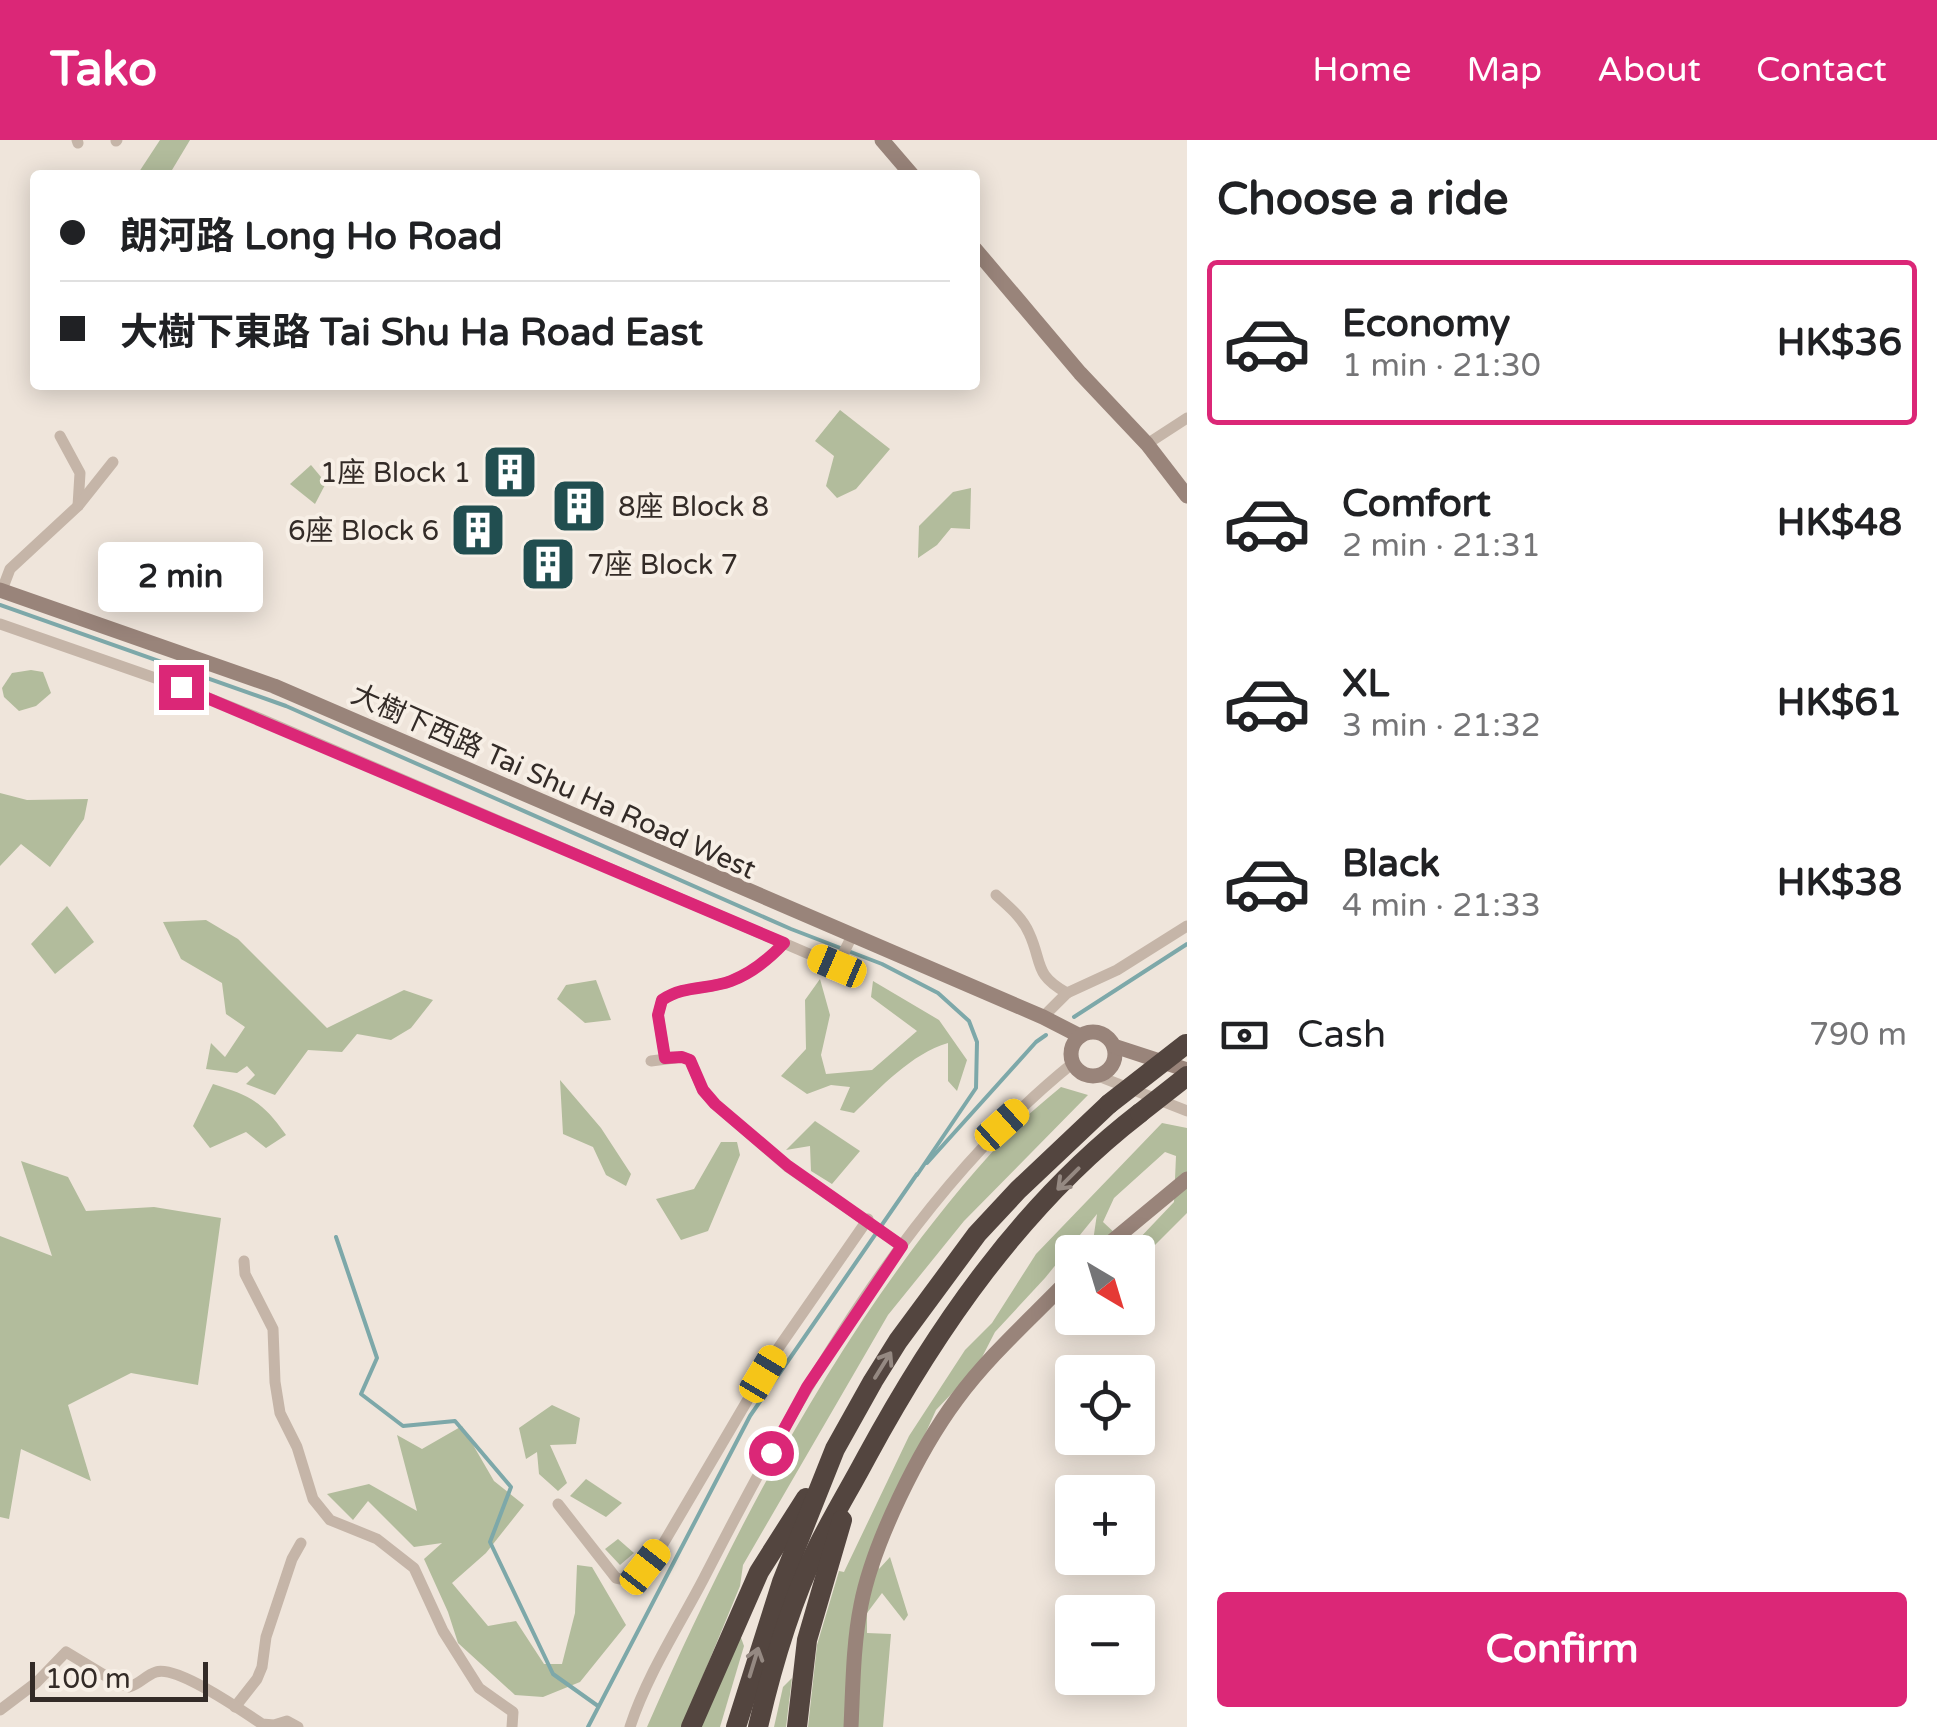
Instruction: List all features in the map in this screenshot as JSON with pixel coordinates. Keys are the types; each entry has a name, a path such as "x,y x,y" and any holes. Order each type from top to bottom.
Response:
{"highway":[{"path":"691,1727 759,1572 898,1341 960,1256 1018,1190 1109,1104 1187,1044"},
{"path":"758,1727 806,1573 924,1356 977,1283 1062,1184 1187,1073"},
{"path":"736,1727 766,1625 835,1450"},
{"path":"797,1727 807,1640 850,1489"}],"street":[{"path":"882,140 908,170"},
{"path":"980,256 1148,444 1187,496"},
{"path":"1148,444 1187,418"},
{"path":"60,436 80,473 78,506"},
{"path":"1,590 10,569 78,506 113,462"},
{"name":"大樹下西路 Tai Shu Ha Road West","path":"1,590 274,686 1080,1036 1090,1032 1102,1034 1114,1046 1187,1073"},
{"path":"0,624 259,718 837,966 852,936"},
{"path":"996,895 1028,931 1042,974 1067,993"},
{"path":"1043,1017 1067,993 1117,970 1187,926"},
{"path":"665,1058 658,1015 662,1000 678,990 730,982 766,962 784,943"},
{"path":"630,1727 717,1552 807,1387 900,1244 1002,1125 1073,1064 1074,1044 1080,1036"},
{"path":"1098,1076 1114,1061 1114,1046"},
{"path":"651,1061 682,1057 690,1060 703,1090 715,1104 788,1166 900,1244"},
{"path":"1073,1064 1088,1075 1187,1111"},
{"path":"1119,1235 1187,1179"},
{"path":"558,1504 616,1578 630,1581 663,1544 777,1350 868,1219"},
{"path":"244,1261 244,1274 273,1329 274,1382 280,1412 297,1447 313,1499 330,1520 377,1540 414,1568 457,1656 478,1688 512,1712 512,1727"},
{"path":"851,1727 854,1652 862,1602 892,1518 930,1439 959,1396 1055,1294"},
{"path":"235,1708 262,1667 266,1637 301,1543"},
{"path":"0,1710 37,1682 66,1652 129,1687 164,1671 195,1684 262,1724 287,1721 298,1727"}],"green space":[{"path":"160,140 190,140 172,170 140,170"},
{"path":"840,410 890,449 856,489 837,498 826,486 834,456 815,441"},
{"path":"311,465 326,483 315,504 290,484"},
{"path":"971,488 970,529 951,528 937,545 918,558 919,526 953,492"},
{"path":"43,672 51,693 36,706 19,711 4,697 2,688 12,673"},
{"path":"0,793 27,800 88,799 84,819 50,867 21,844 0,866"},
{"path":"67,906 94,942 55,974 31,944"},
{"path":"206,920 238,939 327,1028 404,990 433,1000 411,1028 391,1040 357,1034 342,1052 308,1050 275,1095 246,1084 255,1075 247,1066 237,1073 206,1069 211,1043 225,1057 245,1027 226,1014 222,983 181,959 163,922"},
{"path":"820,979 830,1015 821,1055 826,1074 872,1070 917,1031 871,997 873,981 939,1020 967,1060 957,1091 948,1081 948,1043 909,1063 854,1113 840,1110 850,1087 831,1085 807,1094 781,1076 806,1049 805,1000"},
{"path":"596,980 611,1020 585,1023 557,999 566,985"},
{"path":"560,1080 601,1128 631,1174 626,1186 606,1175 593,1147 563,1134"},
{"path":"213,1084 255,1102 286,1135 266,1148 246,1132 210,1148 193,1126"},
{"path":"1061,1087 1088,1095 964,1221 888,1315 743,1565 740,1586 682,1727 647,1727 759,1494 848,1343 949,1202 1012,1131"},
{"path":"815,1121 860,1151 832,1184 811,1171 810,1146 786,1150"},
{"path":"1162,1123 1187,1128 1187,1213 1155,1245 1155,1235 1143,1235 1174,1202 1176,1156 1165,1152 1114,1198 1103,1222 1117,1235 1094,1235 1097,1214 1080,1235 1055,1235 1055,1266 995,1332 977,1367 936,1410 882,1530 879,1569 890,1557 908,1615 904,1621 882,1593 867,1613 867,1633 891,1634 883,1727 808,1727 817,1645 839,1571 844,1572 909,1436 965,1350 992,1323 1036,1254"},
{"path":"721,1142 737,1142 740,1155 708,1231 681,1240 656,1199 694,1189"},
{"path":"21,1161 68,1177 86,1211 154,1207 221,1218 198,1385 131,1373 68,1405 91,1481 21,1449 9,1519 0,1517 0,1236 52,1256"},
{"path":"552,1405 580,1418 576,1444 550,1445 567,1483 558,1491 539,1474 537,1452 526,1459 519,1428"},
{"path":"462,1426 494,1481 524,1505 486,1553 452,1583 488,1626 516,1621 544,1664 562,1664 575,1613 577,1565 592,1567 626,1625 580,1682 543,1697 515,1695 458,1643 424,1559 442,1543 414,1547 368,1501 353,1520 327,1494 369,1484 417,1511 397,1435 422,1449"},
{"path":"586,1479 622,1503 606,1517 570,1496"},
{"path":"618,1539 634,1553 620,1565 605,1549"},
{"path":"740,1635 744,1646 720,1727 701,1727"},
{"path":"792,1678 786,1727 774,1727 783,1687"}],"waterway":[{"path":"0,605 286,706 791,929 882,964 938,993 969,1021 977,1042 976,1088 917,1175"},
{"path":"1074,1017 1187,944"},
{"path":"927,1163 1046,1035"},
{"path":"588,1727 750,1416 917,1174"},
{"path":"336,1237 377,1358 361,1394 403,1426 455,1421 511,1487 490,1542 553,1674 598,1706"}],"place":[{"name":"1座 Block 1","path":"510,472"},
{"name":"8座 Block 8","path":"579,506"},
{"name":"6座 Block 6","path":"478,530"},
{"name":"7座 Block 7","path":"548,564"}],"route":[{"path":"181,687 784,943 766,962 730,982 678,990 662,1000 658,1015 665,1058 690,1060 703,1090 715,1104 788,1166 902,1246 807,1387 771,1453"}]}
